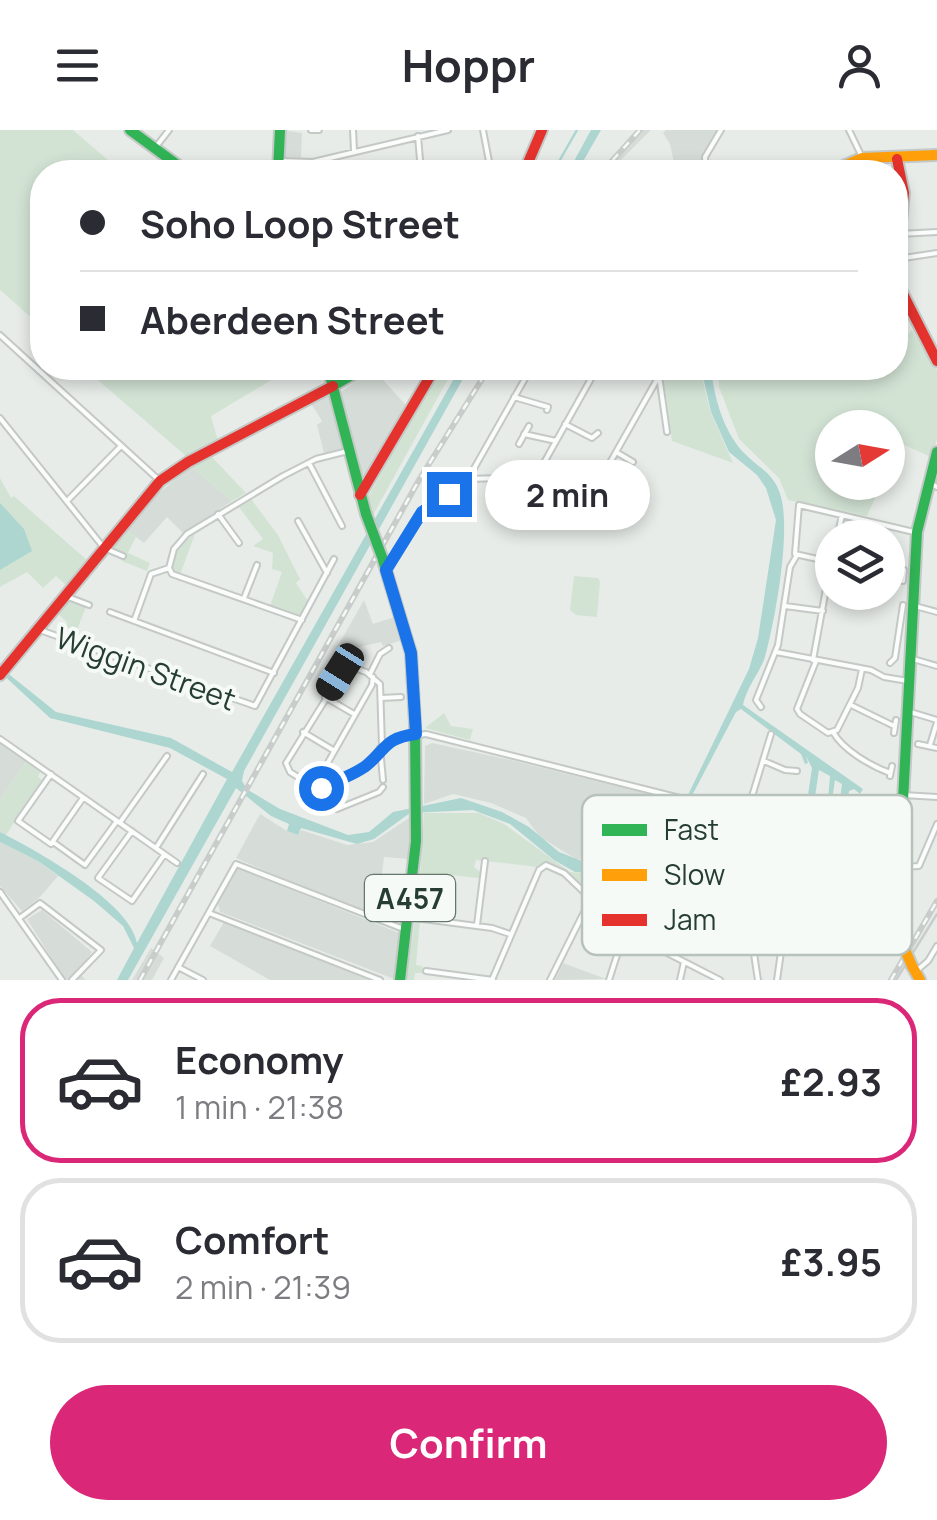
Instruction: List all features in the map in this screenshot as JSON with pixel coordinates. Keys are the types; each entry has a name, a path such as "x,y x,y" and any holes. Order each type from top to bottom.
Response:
{"main road":[{"path":"130,130 170,160"},
{"path":"278,160 280,130"},
{"path":"529,160 542,130"},
{"path":"862,160 937,155"},
{"path":"908,305 935,355"},
{"name":"A457","path":"331,380 360,496 411,653 417,810 400,980"},
{"path":"3,671 160,480 343,380"},
{"path":"360,496 427,380"},
{"path":"903,795 914,622 909,605 916,532 932,485 937,452"}],"street":[{"path":"155,148 169,130"},
{"path":"311,130 319,130"},
{"path":"353,130 354,152"},
{"path":"401,130 403,140"},
{"path":"317,160 448,130"},
{"path":"483,130 488,160"},
{"path":"705,160 722,130"},
{"path":"849,130 867,158"},
{"path":"418,136 420,160"},
{"path":"908,234 937,232"},
{"path":"908,257 937,252"},
{"path":"0,335 30,362"},
{"path":"50,380 160,480"},
{"path":"386,570 422,512 468,480 524,380"},
{"path":"536,478 590,380"},
{"path":"604,500 603,476 658,380"},
{"path":"660,380 667,432"},
{"path":"514,397 542,402 547,410"},
{"path":"0,418 104,548 123,556"},
{"path":"566,424 592,438 598,433"},
{"path":"519,444 529,426"},
{"path":"524,434 556,441"},
{"path":"67,502 120,446"},
{"path":"302,620 172,574 169,568 174,549 180,540 218,514 309,463 348,452"},
{"path":"616,452 633,462"},
{"path":"309,463 342,526"},
{"path":"468,480 603,476"},
{"path":"797,556 793,549 800,505 916,532"},
{"path":"218,514 239,543"},
{"path":"841,520 842,515"},
{"path":"298,520 327,572"},
{"path":"302,528 309,524"},
{"path":"234,536 240,530"},
{"path":"797,556 815,559"},
{"path":"761,708 754,701 776,652 790,567 797,556"},
{"path":"110,612 274,673 334,558"},
{"path":"243,600 256,565"},
{"path":"148,568 169,568"},
{"path":"134,621 154,570"},
{"path":"64,596 90,605"},
{"path":"894,663 901,620 909,605 937,612"},
{"path":"785,606 823,611 814,660 797,709 825,732 833,732"},
{"path":"901,620 914,622"},
{"name":"Wiggin Street","path":"37,629 255,706 274,673"},
{"path":"314,786 372,684 371,675 380,654 389,648"},
{"path":"776,652 910,681"},
{"path":"912,659 937,666"},
{"path":"383,780 381,747 380,684 371,675 347,665 286,763 290,772 314,786 321,788 367,765 381,747 395,738 416,734 669,795"},
{"path":"833,732 851,705 862,669"},
{"path":"380,698 402,696"},
{"path":"325,697 354,714"},
{"path":"851,705 895,726"},
{"path":"908,711 937,721 930,745"},
{"path":"304,732 334,750"},
{"path":"833,732 839,742 878,768 891,772"},
{"path":"753,795 771,734"},
{"path":"0,738 178,863"},
{"path":"918,744 937,748"},
{"path":"51,774 18,821 85,865 167,756"},
{"path":"764,761 785,772 797,770"},
{"path":"156,848 204,774"},
{"path":"337,810 383,787"},
{"path":"912,796 937,797"},
{"path":"53,842 84,797"},
{"path":"912,866 919,866 937,824"},
{"path":"132,831 98,878 132,902 164,854"},
{"path":"171,980 236,864 406,930"},
{"path":"476,866 484,864 477,925"},
{"path":"426,971 493,980 539,870 546,865 564,873 582,890"},
{"path":"440,920 443,891"},
{"path":"0,892 62,980"},
{"path":"21,917 40,903 101,950 72,980"},
{"path":"209,913 380,980"},
{"path":"550,980 582,916"},
{"path":"408,917 477,925 510,934"},
{"path":"916,972 937,946"},
{"path":"609,980 617,955"},
{"path":"670,955 720,980"},
{"path":"754,955 758,980"},
{"path":"777,980 781,955"},
{"path":"680,980 684,962"},
{"path":"178,967 204,980"},
{"path":"602,969 611,972"},
{"path":"437,973 437,980"}],"shaded area":[{"path":"283,130 302,133 301,158 281,157"},
{"path":"638,130 651,130 621,160 610,160"},
{"path":"719,130 702,160 673,160 663,133"},
{"path":"356,380 383,380 406,405 363,480 341,392"},
{"path":"330,396 344,448 324,453 317,425 322,421 310,402"},
{"path":"191,466 232,501 183,533 167,517 144,543 125,529 147,503"},
{"path":"364,600 373,624 395,617 402,640 334,653"},
{"path":"432,743 653,795 582,795 582,860 576,859 540,837 526,818 491,803 453,794 424,804 425,746"},
{"path":"0,744 26,762 0,801"},
{"path":"260,814 298,835 301,830 347,845 373,842 412,816 409,859 384,857 382,874 388,877 375,908 390,910 386,918 324,897 236,858"},
{"path":"0,842 58,876 22,911 0,886"},
{"path":"237,868 399,933 394,979 220,912 218,904"},
{"path":"42,910 92,952 78,972 86,980 65,980 27,919"},
{"path":"224,922 369,980 270,980 210,946"},
{"path":"151,948 164,958 152,980 132,980"},
{"path":"563,963 606,979 555,980"}],"green space":[{"path":"0,130 73,130 108,160 30,160 30,316 0,290"},
{"path":"912,330 937,370 937,440 931,457 905,445 905,410 815,410 815,500 874,500 867,516 788,500 779,478 739,439 719,380 908,380 908,334"},
{"path":"98,380 272,380 211,416 218,441 186,456"},
{"path":"433,380 447,380 373,515 368,497"},
{"path":"664,380 703,380 710,411 733,463 672,441"},
{"path":"210,455 246,493 232,501 191,466"},
{"path":"0,478 11,498 14,496 88,561 67,586 56,576 43,588 27,572 0,587"},
{"path":"251,499 278,535 300,579 296,583 308,601 300,616 270,606 282,572 272,569 273,553 253,546 263,539 238,506"},
{"path":"125,529 136,537 128,553 150,563 147,571 122,561 124,554 112,549"},
{"path":"195,534 180,575 175,573 171,565 175,555"},
{"path":"574,576 598,578 597,617 576,615 570,610"},
{"path":"66,599 86,607 77,630 66,627 67,622 56,612"},
{"path":"444,713 451,726 473,729 470,740 425,728"},
{"path":"26,762 40,772 38,777 42,780 6,835 0,832 0,801"},
{"path":"424,813 479,813 504,824 570,872 582,873 582,886 563,868 549,862 538,867 476,860 474,867 480,872 479,878 439,874 425,885 422,909 439,911 438,916 422,914 418,907"},
{"path":"415,920 420,920 416,965 422,966 422,973 415,973 414,980 406,980"}],"water":[{"path":"591,130 601,130 584,160 575,160"},
{"path":"453,380 462,380 244,771 242,781 248,790 280,809 348,835 369,832 393,812 461,798 502,812 529,827 559,852 582,861 582,872 554,860 510,824 473,810 410,813 374,839 357,844 301,828 298,835 287,831 289,824 271,816 236,788 128,980 117,980 134,948 123,926 38,861 0,842 0,832 100,895 131,927 137,943 227,779 170,748 50,718 0,672 0,667 56,712 171,738 232,772"},
{"path":"704,380 713,380 730,434 772,479 783,506 781,573 773,621 765,657 743,705 863,789 860,794 854,789 848,795 841,795 842,784 835,780 833,795 828,795 830,776 819,770 815,795 808,795 812,768 806,756 805,764 801,754 741,709 692,795 688,795 749,669 758,638 776,520 766,488 757,475 729,452 711,412"},
{"path":"0,503 24,529 32,551 0,570"}],"waterway":[{"path":"560,160 577,130"}],"tram line":[{"path":"912,954 937,914"},
{"path":"896,980 912,955"}],"railway":[{"path":"613,160 640,130"},
{"path":"140,980 419,480 482,380"},
{"path":"912,944 937,901"},
{"path":"891,980 906,955"}],"traffic: fast":[{"path":"130,130 171,160"},
{"path":"279,160 280,130"},
{"path":"331,380 366,514"},
{"path":"333,386 343,380"},
{"path":"903,795 917,532 937,452"},
{"path":"366,514 382,557"},
{"path":"382,557 411,653 415,723 416,841 400,980"}],"traffic: slow":[{"path":"857,160 937,155"},
{"path":"907,955 912,966"},
{"path":"912,966 920,980"}],"traffic: jam":[{"path":"529,160 542,130"},
{"path":"908,304 937,361"},
{"path":"360,495 428,380"},
{"path":"0,675 160,481 188,462 333,386"}],"route":[{"path":"321,788 367,765 382,746 395,738 416,734 411,653 386,570 422,512 449,494"}]}
